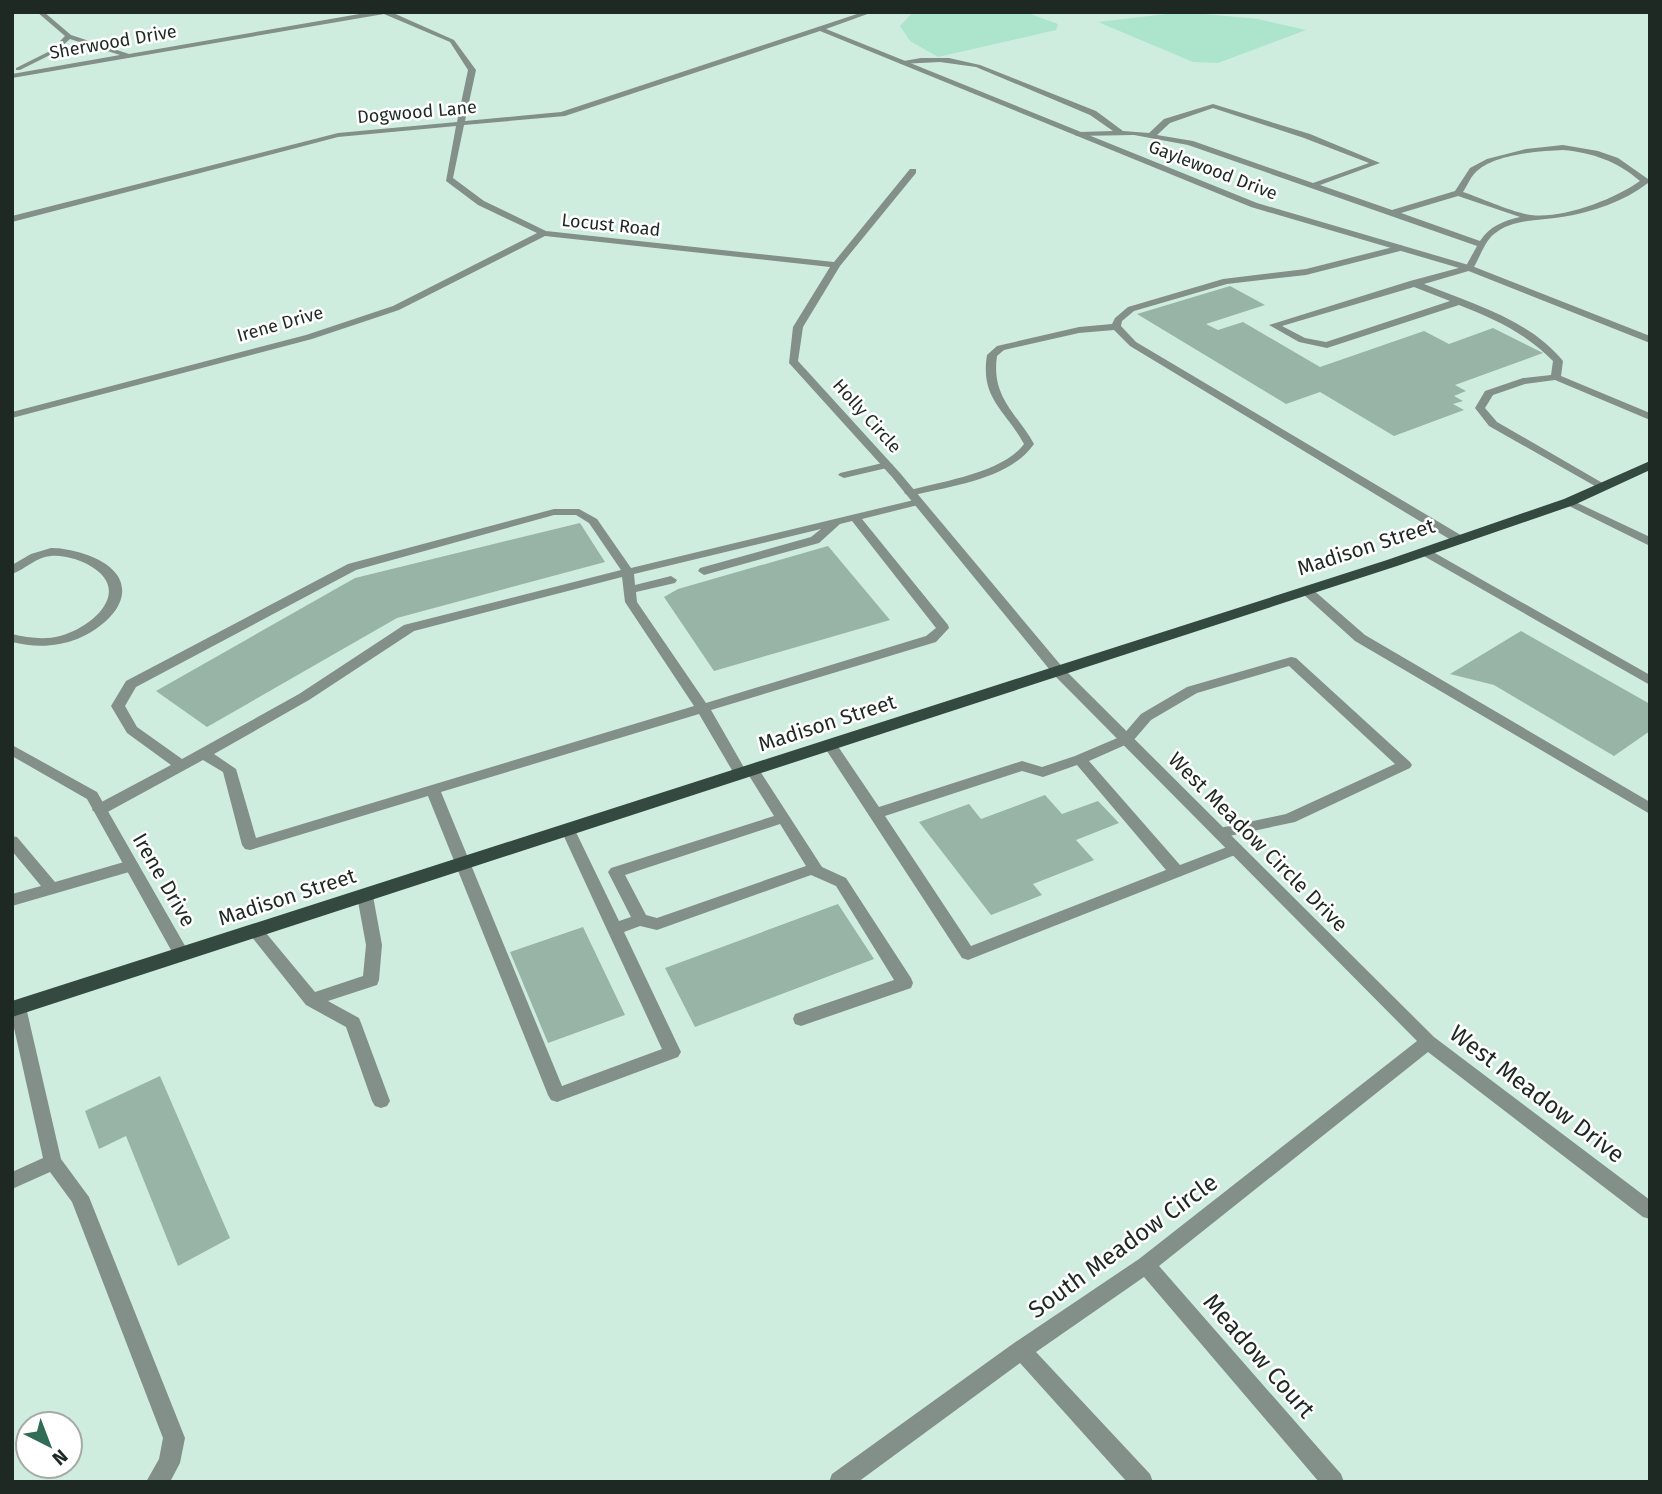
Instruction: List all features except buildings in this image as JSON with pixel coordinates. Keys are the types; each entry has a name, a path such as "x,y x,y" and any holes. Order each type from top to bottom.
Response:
{"main road":[{"name":"Madison Street","path":"15,1008 1426,552 1569,502 1650,465"}],"street":[{"path":"40,12 69,36 127,56"},
{"name":"Sherwood Drive","path":"12,74 384,12"},
{"name":"Locust Road","path":"384,12 452,41 472,70 449,179 481,203 544,233 836,265"},
{"path":"821,29 870,12"},
{"name":"Dogwood Lane","path":"12,219 338,135 562,114 821,29"},
{"name":"Gaylewood Drive","path":"821,29 1254,205 1469,268 1650,340"},
{"path":"12,74 52,52 69,36"},
{"path":"901,62 959,60 978,66 1093,113 1123,134"},
{"path":"1151,136 1167,121 1213,106 1307,135 1376,163 1316,184"},
{"path":"1079,134 1151,136 1191,143 1316,184 1483,245"},
{"path":"1457,302 1327,345 1302,340 1274,325 1469,268 1491,231 1528,217 1570,214 1630,193 1645,181 1631,167 1602,153 1566,147 1532,148 1474,168 1458,193"},
{"name":"Holly Circle","path":"913,170 836,265 799,327 793,361 887,465 1059,671"},
{"path":"1392,213 1458,193 1528,217"},
{"name":"Irene Drive","path":"12,415 309,337 396,308 544,233"},
{"path":"1116,327 1118,320 1132,309 1226,281 1306,272 1401,248"},
{"path":"1413,283 1519,330 1549,348 1558,361 1556,377"},
{"path":"99,810 304,698 410,628 855,518 1012,463 1026,453 1029,444 1024,433 1003,408 988,381 992,355 1001,348 1040,338 1116,327"},
{"path":"1116,327 1133,345 1460,540"},
{"path":"1602,487 1493,424 1480,408 1489,393 1522,380 1556,377 1650,417"},
{"path":"844,475 887,465"},
{"path":"1569,502 1650,542"},
{"path":"181,765 132,730 118,706 131,684 352,567 554,512 579,513 593,521 628,572 631,601 747,772 783,818 815,868 812,869"},
{"path":"203,754 229,769 250,845 930,639 943,628 855,518"},
{"path":"704,571 815,540 835,523"},
{"path":"12,570 32,558 51,552 78,556 106,571 116,584 116,599 102,618 65,639 43,643 12,638"},
{"path":"1426,552 1650,681"},
{"path":"630,590 671,580"},
{"path":"1307,591 1360,638 1647,804"},
{"path":"875,814 1022,766 1043,772 1080,760 1127,739 1146,717 1192,690 1291,662 1405,765 1290,818 1220,833"},
{"name":"West Meadow Circle Drive","path":"1059,671 1429,1042"},
{"path":"830,746 968,954 1235,849"},
{"name":"Irene Drive","path":"12,750 92,796 182,955"},
{"path":"1080,760 1177,872"},
{"path":"433,790 557,1095 672,1052 568,830"},
{"path":"640,920 615,872 783,818"},
{"path":"12,841 52,889"},
{"path":"12,900 131,866"},
{"path":"616,928 640,920 657,924 812,869 841,882 905,983 801,1019"},
{"path":"312,1000 371,980 374,945 365,896"},
{"path":"256,931 312,1000 353,1023 382,1101"},
{"path":"15,1008 53,1162 80,1197 174,1438 169,1463 156,1482"},
{"name":"West Meadow Drive","path":"1429,1042 1650,1211"},
{"name":"South Meadow Circle","path":"840,1482 1021,1350 1146,1265 1429,1042"},
{"path":"12,1181 53,1162"},
{"name":"Meadow Court","path":"1146,1265 1333,1482"},
{"path":"1021,1350 1142,1482"}],"green space":[{"path":"913,12 1025,12 1058,24 1056,30 938,57 910,41 900,26"},
{"path":"1183,12 1258,19 1306,30 1218,63 1193,62 1098,22"}]}
